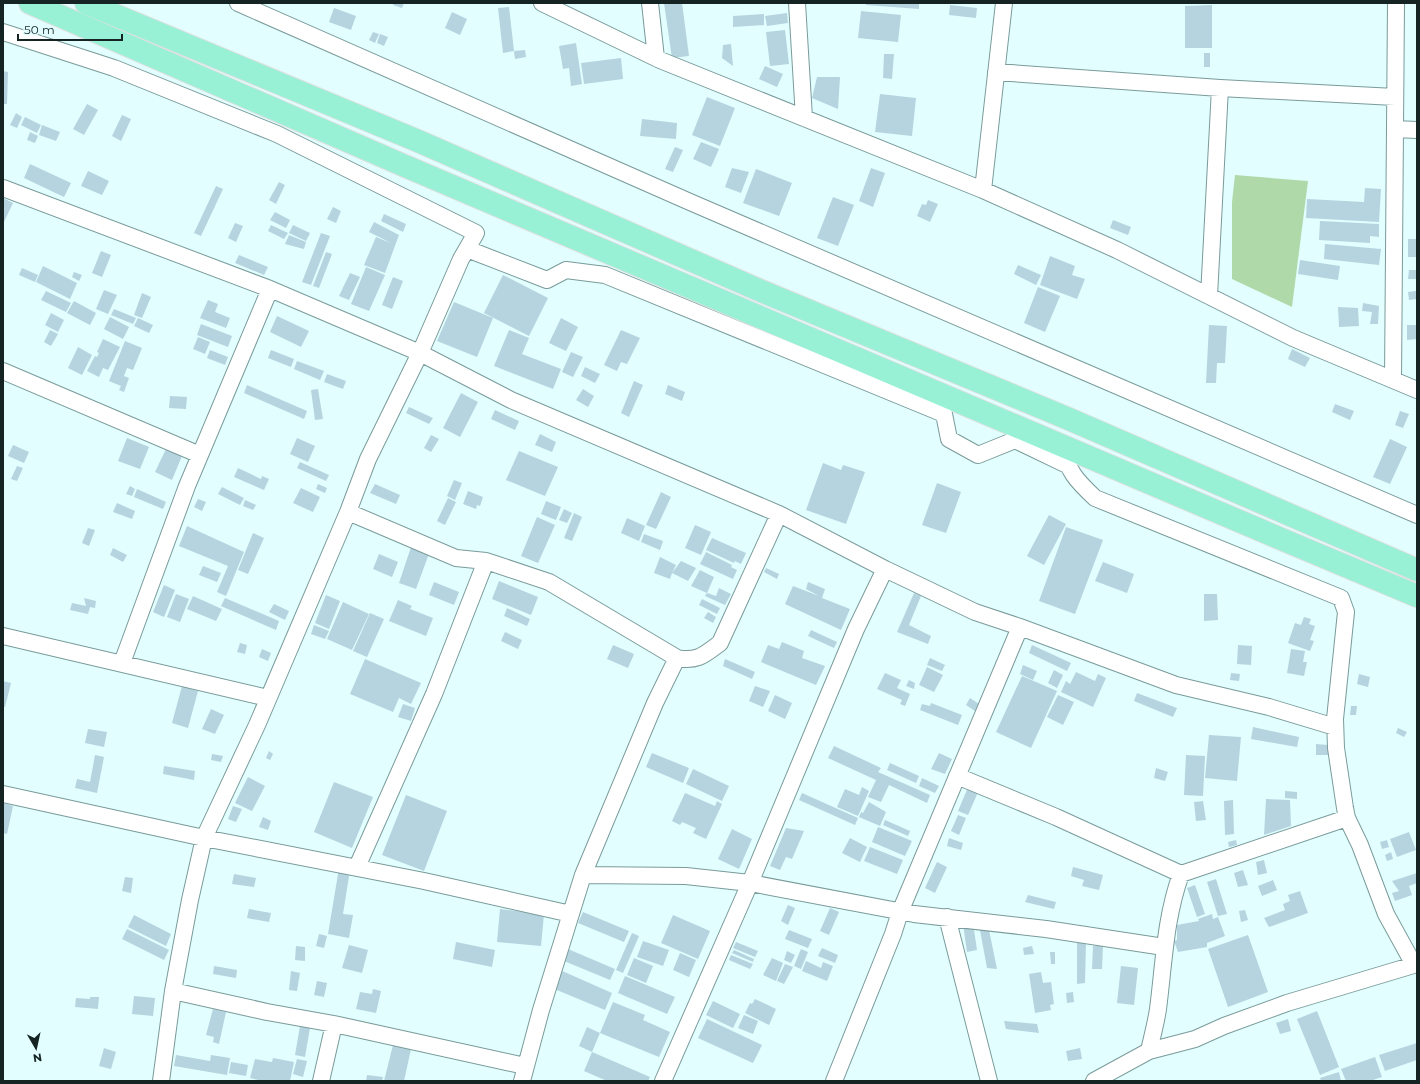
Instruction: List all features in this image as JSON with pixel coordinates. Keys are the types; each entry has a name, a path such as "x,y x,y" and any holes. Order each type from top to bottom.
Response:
{"main road":[{"path":"30,3 1064,455 1417,596"},
{"path":"86,3 418,141 752,286 1069,419 1417,570"}],"street":[{"path":"238,3 690,202 1417,515"},
{"path":"542,3 656,58 983,190 1117,250 1293,338 1417,390"},
{"path":"650,3 656,58"},
{"path":"797,3 804,118"},
{"path":"983,190 1004,3"},
{"path":"1392,379 1396,129 1396,3"},
{"path":"3,32 114,68 278,134 476,233 467,249 420,353 368,459 348,512 268,698 204,838 190,900 173,991 161,1081"},
{"path":"996,72 1220,88 1395,97"},
{"path":"1209,296 1220,88"},
{"path":"1396,129 1417,130"},
{"path":"3,188 270,289 420,353 512,400 779,514 884,569 975,612 1020,627 1176,685 1268,707 1335,727"},
{"path":"467,249 547,280 566,270 605,275 944,414 949,439 978,455 1015,440 1064,455 1078,482 1095,498 1341,598 1346,612 1335,727 1336,748 1347,818 1360,845 1386,914 1416,964 1287,1003 1224,1026 1195,1039 1149,1051 1094,1081"},
{"path":"122,663 200,455 270,289"},
{"path":"3,371 200,455"},
{"path":"348,512 456,558 486,561 549,582 677,658 688,660 701,657 720,643 779,514"},
{"path":"357,867 434,694 486,561"},
{"path":"663,1081 750,883 856,629 884,569"},
{"path":"834,1081 900,912 1020,627"},
{"path":"3,636 268,698"},
{"path":"173,991 267,1012 334,1024 524,1074 583,875 655,703 677,658"},
{"path":"958,776 1056,817 1181,874 1347,818"},
{"path":"3,794 204,838 357,867 571,914"},
{"path":"1149,1051 1157,1010 1164,947 1173,895 1181,874"},
{"path":"583,875 686,876 750,883 900,912 947,917 1164,947"},
{"path":"947,917 989,1081"},
{"path":"321,1081 334,1024"}],"green space":[{"path":"1235,175 1308,181 1292,307 1232,279 1232,202"}],"building":[{"path":"394,3 404,3 402,8 393,5"},
{"path":"664,3 682,3 689,56 672,58"},
{"path":"866,3 919,3 919,9 866,5"},
{"path":"950,5 977,8 976,18 949,15"},
{"path":"1212,5 1212,48 1185,48 1185,6"},
{"path":"509,7 514,51 503,53 498,8"},
{"path":"334,8 356,16 351,30 329,22"},
{"path":"861,11 901,15 898,42 858,38"},
{"path":"452,12 467,19 460,35 445,28"},
{"path":"787,13 788,23 767,26 765,16"},
{"path":"764,14 764,25 733,27 733,16"},
{"path":"785,30 789,64 770,66 766,32"},
{"path":"373,32 379,34 375,43 369,40"},
{"path":"380,34 388,37 384,46 377,43"},
{"path":"576,43 582,84 571,86 569,68 563,69 559,46"},
{"path":"731,44 733,66 722,58 723,45"},
{"path":"525,50 526,57 515,59 514,51"},
{"path":"1204,53 1210,53 1210,67 1204,67"},
{"path":"884,54 894,54 892,79 883,78"},
{"path":"621,58 623,79 584,84 581,63"},
{"path":"765,66 783,74 777,87 759,79"},
{"path":"3,71 8,72 7,104 3,104"},
{"path":"817,77 840,77 838,109 812,98"},
{"path":"880,94 916,98 912,136 875,132"},
{"path":"707,97 735,108 720,146 692,135"},
{"path":"87,104 98,110 84,135 73,129"},
{"path":"16,113 22,117 17,128 10,125"},
{"path":"122,115 131,119 121,141 112,136"},
{"path":"25,117 41,125 37,133 21,125"},
{"path":"642,119 677,123 676,139 640,136"},
{"path":"42,125 60,132 56,141 39,135"},
{"path":"30,132 38,136 35,143 27,140"},
{"path":"701,142 719,149 711,167 693,159"},
{"path":"675,147 683,150 673,172 665,169"},
{"path":"30,164 71,183 64,197 24,178"},
{"path":"732,168 749,172 741,193 725,187"},
{"path":"871,168 885,173 873,207 859,201"},
{"path":"756,169 792,183 779,216 743,203"},
{"path":"88,171 109,181 102,195 81,186"},
{"path":"279,182 285,185 276,204 269,200"},
{"path":"216,186 223,189 201,236 194,233"},
{"path":"1365,188 1381,189 1379,222 1306,218 1307,199 1364,202"},
{"path":"833,197 854,205 838,246 817,238"},
{"path":"3,198 13,203 3,224"},
{"path":"928,200 938,204 930,222 917,216 922,204 926,205"},
{"path":"333,207 341,211 336,223 327,219"},
{"path":"275,212 290,220 286,228 270,220"},
{"path":"384,214 406,224 403,232 381,221"},
{"path":"1113,220 1131,227 1128,235 1110,228"},
{"path":"1320,221 1379,224 1379,237 1370,236 1370,243 1319,240"},
{"path":"374,222 399,235 385,273 364,265 376,237 391,243 369,232"},
{"path":"235,223 243,226 236,242 228,238"},
{"path":"271,225 288,233 284,239 268,231"},
{"path":"293,225 310,233 306,241 289,233"},
{"path":"321,233 330,236 311,285 302,282"},
{"path":"289,235 306,242 304,249 285,244"},
{"path":"1408,239 1417,239 1417,257 1408,257"},
{"path":"1325,244 1381,249 1379,265 1324,259"},
{"path":"101,251 111,255 102,277 92,273"},
{"path":"326,252 332,254 319,288 313,286"},
{"path":"239,255 268,267 264,275 235,263"},
{"path":"1050,256 1075,266 1072,275 1085,279 1077,299 1040,285"},
{"path":"1300,260 1340,266 1338,280 1298,274"},
{"path":"1018,265 1041,275 1036,285 1014,274"},
{"path":"43,266 77,283 70,299 36,282"},
{"path":"366,267 385,275 369,311 351,304"},
{"path":"22,268 38,275 35,282 19,275"},
{"path":"1409,270 1417,270 1417,279 1408,279"},
{"path":"74,272 82,275 79,281 72,277"},
{"path":"350,273 360,277 349,300 339,296"},
{"path":"503,275 548,298 529,336 484,313"},
{"path":"393,277 403,281 392,309 382,305"},
{"path":"1038,287 1060,296 1045,332 1024,323"},
{"path":"104,290 117,295 108,314 96,309"},
{"path":"46,291 71,303 66,312 41,300"},
{"path":"1416,291 1417,299 1409,300 1408,292"},
{"path":"142,293 151,297 142,318 134,315"},
{"path":"208,300 218,304 215,312 230,318 226,328 200,318"},
{"path":"74,301 96,313 90,325 67,313"},
{"path":"454,302 493,318 477,357 437,341"},
{"path":"1363,303 1379,306 1378,324 1370,324 1372,312 1362,311"},
{"path":"1338,307 1358,308 1359,326 1339,327"},
{"path":"114,309 136,318 133,324 111,315"},
{"path":"51,313 64,320 58,332 45,325"},
{"path":"277,316 309,331 301,347 270,332"},
{"path":"110,317 129,327 123,339 104,329"},
{"path":"138,318 153,325 149,333 134,326"},
{"path":"561,318 578,327 566,351 549,343"},
{"path":"201,324 232,336 228,347 197,335"},
{"path":"1209,325 1227,326 1225,363 1217,363 1216,383 1206,383"},
{"path":"1407,325 1417,325 1417,339 1407,340"},
{"path":"50,330 58,334 51,346 44,342"},
{"path":"509,330 529,338 522,354 561,369 553,389 494,366"},
{"path":"621,330 640,338 627,364 621,362 617,371 604,365"},
{"path":"198,337 210,342 205,354 193,349"},
{"path":"103,339 120,347 108,370 103,368 99,377 87,371 95,356 97,357 99,353 97,352"},
{"path":"125,341 142,348 133,370 127,368 124,376 129,378 124,392 119,390 121,386 109,381"},
{"path":"78,347 92,355 82,375 68,368"},
{"path":"1292,349 1310,358 1305,367 1288,359"},
{"path":"210,350 228,357 225,365 207,358"},
{"path":"271,350 294,359 291,367 268,358"},
{"path":"571,352 583,357 573,377 562,372"},
{"path":"297,361 324,371 320,380 294,369"},
{"path":"585,367 600,374 595,383 581,376"},
{"path":"327,374 346,381 343,389 324,382"},
{"path":"634,381 643,385 629,417 621,413"},
{"path":"247,385 307,411 304,419 244,393"},
{"path":"668,385 685,392 682,401 665,394"},
{"path":"318,389 323,419 315,420 311,390"},
{"path":"583,389 594,396 588,407 576,400"},
{"path":"461,393 478,402 460,437 443,428"},
{"path":"170,396 187,397 186,409 169,408"},
{"path":"1335,404 1354,411 1350,420 1332,412"},
{"path":"409,407 433,418 429,424 406,413"},
{"path":"495,410 519,421 515,430 491,419"},
{"path":"1400,411 1409,414 1403,428 1395,425"},
{"path":"540,434 556,442 552,452 535,445"},
{"path":"431,435 439,439 431,452 424,448"},
{"path":"127,438 149,447 140,469 118,461"},
{"path":"297,438 315,446 308,462 290,454"},
{"path":"1390,439 1407,447 1390,484 1373,477"},
{"path":"13,445 29,452 24,463 8,456"},
{"path":"166,449 182,456 172,480 155,472"},
{"path":"519,451 558,467 545,496 506,480"},
{"path":"300,462 329,475 326,481 297,468"},
{"path":"823,463 841,470 843,465 865,472 846,524 806,510"},
{"path":"17,466 23,468 17,481 11,479"},
{"path":"238,468 261,479 262,476 269,479 264,490 234,477"},
{"path":"454,480 462,483 455,500 447,496"},
{"path":"937,483 961,492 946,533 922,525"},
{"path":"318,484 327,488 325,493 316,489"},
{"path":"375,484 400,495 396,504 370,493"},
{"path":"130,486 135,489 132,496 126,494"},
{"path":"222,487 244,498 240,505 218,494"},
{"path":"301,488 320,497 313,512 293,503"},
{"path":"137,489 166,502 163,509 134,497"},
{"path":"468,491 483,497 480,506 477,505 476,509 463,504"},
{"path":"661,492 671,497 656,529 646,525"},
{"path":"448,498 456,502 445,525 437,521"},
{"path":"198,499 206,502 202,511 194,507"},
{"path":"245,500 256,505 253,510 243,506"},
{"path":"546,501 561,507 556,520 541,514"},
{"path":"117,503 135,511 132,519 113,512"},
{"path":"564,509 572,513 567,523 559,520"},
{"path":"574,513 582,517 572,541 564,538"},
{"path":"1049,515 1066,524 1044,565 1027,556"},
{"path":"537,517 555,525 538,563 521,556"},
{"path":"627,518 645,526 639,541 621,533"},
{"path":"695,525 711,532 701,555 685,548"},
{"path":"187,526 244,552 226,596 217,592 228,566 179,546"},
{"path":"1066,527 1103,540 1075,614 1039,601"},
{"path":"88,528 95,530 89,546 82,543"},
{"path":"253,533 264,538 248,574 238,570"},
{"path":"644,534 663,541 660,550 641,542"},
{"path":"712,538 746,553 741,564 735,561 734,563 706,550"},
{"path":"412,544 430,551 416,589 399,583"},
{"path":"113,548 127,555 123,562 110,555"},
{"path":"706,552 732,565 731,567 737,570 733,579 700,564"},
{"path":"379,554 398,562 392,577 373,569"},
{"path":"660,557 676,565 670,579 654,573"},
{"path":"681,561 696,568 688,581 672,573"},
{"path":"1103,562 1134,574 1127,593 1095,581"},
{"path":"203,566 221,573 217,582 199,575"},
{"path":"766,568 779,574 777,579 764,572"},
{"path":"700,570 714,577 707,593 691,586"},
{"path":"499,581 538,597 531,615 492,599"},
{"path":"434,582 459,592 454,605 429,595"},
{"path":"808,582 825,589 822,598 850,609 841,630 785,604 793,586 819,596 806,589"},
{"path":"164,585 175,590 164,617 153,612"},
{"path":"719,588 731,594 725,605 705,596 707,593 716,596"},
{"path":"914,593 921,596 909,625 931,636 928,644 897,632"},
{"path":"176,594 189,599 180,622 167,617"},
{"path":"1204,594 1217,594 1218,620 1204,621"},
{"path":"326,595 340,601 329,629 315,623"},
{"path":"193,596 222,609 216,621 187,609"},
{"path":"84,598 96,601 95,608 90,607 88,614 70,610 72,603 86,606"},
{"path":"225,598 279,621 276,630 221,606"},
{"path":"702,599 720,608 717,614 699,605"},
{"path":"398,600 412,606 410,609 433,618 426,636 389,621"},
{"path":"343,602 369,614 352,650 327,639"},
{"path":"274,604 289,611 285,620 269,612"},
{"path":"507,608 530,619 527,626 504,616"},
{"path":"708,612 716,617 713,623 704,618"},
{"path":"370,613 384,619 367,657 353,651"},
{"path":"1304,617 1311,619 1309,624 1315,626 1310,640 1314,641 1310,651 1288,643 1295,623 1301,625"},
{"path":"314,625 329,631 325,639 311,634"},
{"path":"811,630 837,642 834,648 808,636"},
{"path":"505,632 522,640 518,649 501,641"},
{"path":"782,642 804,651 802,658 825,666 816,685 761,662 768,645 779,649"},
{"path":"240,643 247,645 245,654 237,652"},
{"path":"613,645 634,654 628,668 607,659"},
{"path":"1032,645 1071,663 1067,671 1029,653"},
{"path":"1238,645 1252,646 1251,665 1237,664"},
{"path":"262,649 271,653 268,661 259,657"},
{"path":"1291,649 1305,651 1303,662 1307,662 1304,676 1287,673"},
{"path":"930,658 945,665 942,671 927,665"},
{"path":"365,659 421,683 411,704 399,698 393,712 350,694"},
{"path":"725,659 755,672 752,679 723,666"},
{"path":"1023,665 1037,671 1033,680 1020,674"},
{"path":"927,667 943,675 934,692 919,685"},
{"path":"1054,670 1063,675 1057,688 1048,683"},
{"path":"1076,672 1095,681 1098,674 1106,678 1093,707 1061,692 1066,681 1070,684"},
{"path":"885,673 901,680 897,688 910,694 905,706 900,704 902,700 877,689"},
{"path":"1231,673 1240,674 1239,681 1230,680"},
{"path":"1359,674 1370,677 1368,687 1357,684"},
{"path":"1022,676 1057,691 1031,748 996,732"},
{"path":"909,680 915,683 914,689 906,686"},
{"path":"3,681 11,683 5,707 3,707"},
{"path":"182,686 198,691 188,728 172,723"},
{"path":"755,686 770,691 763,707 749,701"},
{"path":"1137,693 1177,708 1173,717 1134,701"},
{"path":"775,695 792,703 785,719 768,711"},
{"path":"1058,695 1074,702 1063,725 1047,717"},
{"path":"970,698 979,704 975,711 966,705"},
{"path":"931,703 962,715 958,725 920,710 922,704 930,706"},
{"path":"403,704 415,708 411,721 398,717"},
{"path":"1351,706 1357,706 1356,715 1350,715"},
{"path":"211,709 224,715 215,734 202,729"},
{"path":"1253,727 1299,737 1297,747 1251,739"},
{"path":"1398,728 1407,732 1404,737 1396,733"},
{"path":"88,729 107,732 104,747 85,743"},
{"path":"1209,735 1241,737 1237,781 1205,778"},
{"path":"1316,744 1328,745 1328,755 1316,755"},
{"path":"834,746 881,768 878,772 930,795 927,803 889,785 881,802 868,797 876,780 828,758"},
{"path":"269,751 273,754 270,760 266,758"},
{"path":"652,753 689,768 683,783 646,767"},
{"path":"939,753 952,759 945,774 931,769"},
{"path":"212,754 223,756 221,762 211,760"},
{"path":"95,755 104,757 97,793 75,788 77,779 90,782"},
{"path":"1186,755 1205,756 1203,796 1184,795"},
{"path":"890,763 919,776 916,783 887,770"},
{"path":"164,766 195,771 194,780 163,774"},
{"path":"1156,768 1168,772 1165,781 1154,778"},
{"path":"693,769 729,786 722,801 686,784"},
{"path":"248,777 265,786 252,811 235,803"},
{"path":"922,778 939,786 935,793 919,786"},
{"path":"334,782 373,797 352,848 314,832"},
{"path":"969,785 979,790 968,815 958,811"},
{"path":"862,787 869,791 858,816 837,807 845,789 859,795"},
{"path":"1285,791 1297,792 1297,799 1285,798"},
{"path":"685,793 715,806 717,801 722,804 706,839 693,833 696,828 682,822 680,825 672,821"},
{"path":"802,793 858,818 855,825 799,800"},
{"path":"406,795 447,811 424,871 382,855"},
{"path":"1266,799 1290,800 1291,826 1264,835"},
{"path":"1233,800 1234,834 1225,835 1224,801"},
{"path":"1203,801 1206,820 1196,821 1194,802"},
{"path":"869,802 886,812 880,826 859,817"},
{"path":"3,803 13,806 7,834 3,833"},
{"path":"233,806 242,809 236,822 228,819"},
{"path":"958,815 966,818 959,835 951,831"},
{"path":"263,817 271,821 268,830 259,827"},
{"path":"885,820 910,831 908,836 883,825"},
{"path":"878,827 912,841 905,856 872,842"},
{"path":"786,828 804,831 792,859 786,857 780,870 770,866"},
{"path":"732,829 752,839 739,869 718,859"},
{"path":"1409,832 1416,850 1397,857 1390,839"},
{"path":"850,838 867,847 860,862 842,853"},
{"path":"949,838 963,843 961,850 947,846"},
{"path":"1236,840 1237,845 1229,847 1228,842"},
{"path":"1387,840 1389,847 1382,849 1380,842"},
{"path":"870,847 903,860 897,874 864,861"},
{"path":"1391,852 1393,859 1387,861 1385,855"},
{"path":"1264,860 1267,873 1258,875 1256,862"},
{"path":"937,862 947,867 935,893 925,888"},
{"path":"1073,867 1103,875 1099,890 1082,886 1084,880 1071,876"},
{"path":"339,868 350,870 343,914 353,915 349,938 328,934"},
{"path":"1243,870 1248,885 1238,887 1234,873"},
{"path":"1417,873 1417,883 1409,886 1412,895 1395,901 1392,893 1399,891 1392,881"},
{"path":"234,874 256,878 254,887 232,884"},
{"path":"125,877 133,878 131,893 122,891"},
{"path":"1216,879 1227,914 1218,916 1207,882"},
{"path":"1273,880 1277,890 1262,896 1258,886"},
{"path":"1195,885 1205,914 1197,917 1187,888"},
{"path":"1300,891 1308,913 1269,927 1264,918 1285,910 1283,904 1290,901 1288,895"},
{"path":"1028,895 1056,902 1054,909 1025,902"},
{"path":"788,905 795,908 788,925 781,921"},
{"path":"830,908 839,912 829,935 820,931"},
{"path":"249,909 271,913 269,922 247,918"},
{"path":"500,909 544,914 541,946 497,942"},
{"path":"1245,910 1248,920 1241,922 1239,911"},
{"path":"583,912 629,931 624,942 578,923"},
{"path":"1212,914 1213,919 1218,917 1225,936 1207,943 1207,947 1178,952 1174,941 1177,940 1177,925 1199,921 1198,919"},
{"path":"134,915 171,934 166,946 128,927"},
{"path":"673,915 710,931 698,959 661,943"},
{"path":"973,923 977,950 967,952 963,924"},
{"path":"979,925 988,925 997,969 987,968"},
{"path":"127,929 169,950 164,960 122,939"},
{"path":"789,930 812,939 808,948 785,939"},
{"path":"632,933 639,936 623,973 616,970"},
{"path":"319,934 327,936 324,948 316,946"},
{"path":"1248,935 1268,992 1228,1007 1208,949"},
{"path":"643,941 669,950 663,966 637,957"},
{"path":"456,942 495,950 492,967 453,959"},
{"path":"736,942 758,951 755,957 733,948"},
{"path":"1077,942 1086,943 1085,983 1077,984"},
{"path":"349,945 368,950 362,973 342,968"},
{"path":"296,946 305,947 305,961 295,960"},
{"path":"1032,946 1034,954 1024,955 1023,948"},
{"path":"1093,946 1103,946 1102,969 1092,969"},
{"path":"822,948 838,955 835,963 818,956"},
{"path":"568,949 615,969 610,980 564,961"},
{"path":"801,949 808,952 801,969 794,966"},
{"path":"734,950 754,959 753,962 732,953"},
{"path":"787,951 795,955 791,963 784,960"},
{"path":"1050,952 1055,952 1055,964 1051,964"},
{"path":"680,953 696,960 689,977 673,970"},
{"path":"731,955 753,964 750,969 729,960"},
{"path":"634,958 653,966 646,983 627,975"},
{"path":"772,958 783,963 776,981 763,975"},
{"path":"806,961 821,968 823,962 833,966 827,981 802,971"},
{"path":"785,964 793,967 784,984 777,981"},
{"path":"214,966 237,970 236,978 213,974"},
{"path":"1121,966 1138,968 1134,1005 1117,1003"},
{"path":"560,970 612,993 605,1010 552,988"},
{"path":"291,971 300,973 297,991 289,990"},
{"path":"1041,972 1043,983 1051,982 1054,1004 1050,1005 1051,1010 1035,1013 1029,974"},
{"path":"625,976 675,997 667,1014 618,993"},
{"path":"317,981 327,983 324,997 314,995"},
{"path":"373,989 381,991 376,1013 356,1009 360,992 372,994"},
{"path":"1073,992 1074,1002 1067,1003 1066,993"},
{"path":"134,996 155,998 153,1016 132,1014"},
{"path":"90,997 99,997 98,1009 75,1007 76,998 90,999"},
{"path":"755,999 776,1009 769,1025 745,1013 750,1003 752,1004"},
{"path":"713,1001 740,1014 733,1028 706,1015"},
{"path":"613,1002 645,1015 643,1020 670,1032 659,1057 600,1033"},
{"path":"213,1009 226,1012 219,1044 213,1042 214,1037 206,1035"},
{"path":"1317,1011 1339,1067 1320,1075 1297,1019"},
{"path":"744,1015 758,1021 753,1034 738,1028"},
{"path":"707,1019 762,1045 753,1063 698,1038"},
{"path":"1288,1019 1291,1031 1280,1034 1276,1023"},
{"path":"1004,1021 1037,1024 1039,1033 1006,1029"},
{"path":"300,1026 310,1028 305,1057 295,1055"},
{"path":"587,1027 600,1033 592,1052 579,1046"},
{"path":"1417,1043 1417,1060 1385,1071 1379,1055"},
{"path":"393,1045 411,1049 404,1081 384,1081"},
{"path":"104,1048 116,1052 111,1069 99,1066"},
{"path":"1080,1048 1082,1059 1068,1061 1066,1051"},
{"path":"592,1052 650,1077 648,1081 607,1081 584,1071"},
{"path":"176,1055 210,1061 211,1055 230,1058 227,1075 174,1066"},
{"path":"1375,1057 1382,1077 1370,1081 1346,1081 1341,1069"},
{"path":"273,1058 294,1062 290,1081 262,1081 250,1078 255,1059 272,1062"},
{"path":"297,1059 307,1061 303,1077 293,1074"},
{"path":"231,1062 248,1065 246,1076 229,1073"},
{"path":"1339,1072 1341,1081 1321,1081 1320,1078"},
{"path":"367,1075 383,1077 382,1081 366,1081"}]}
